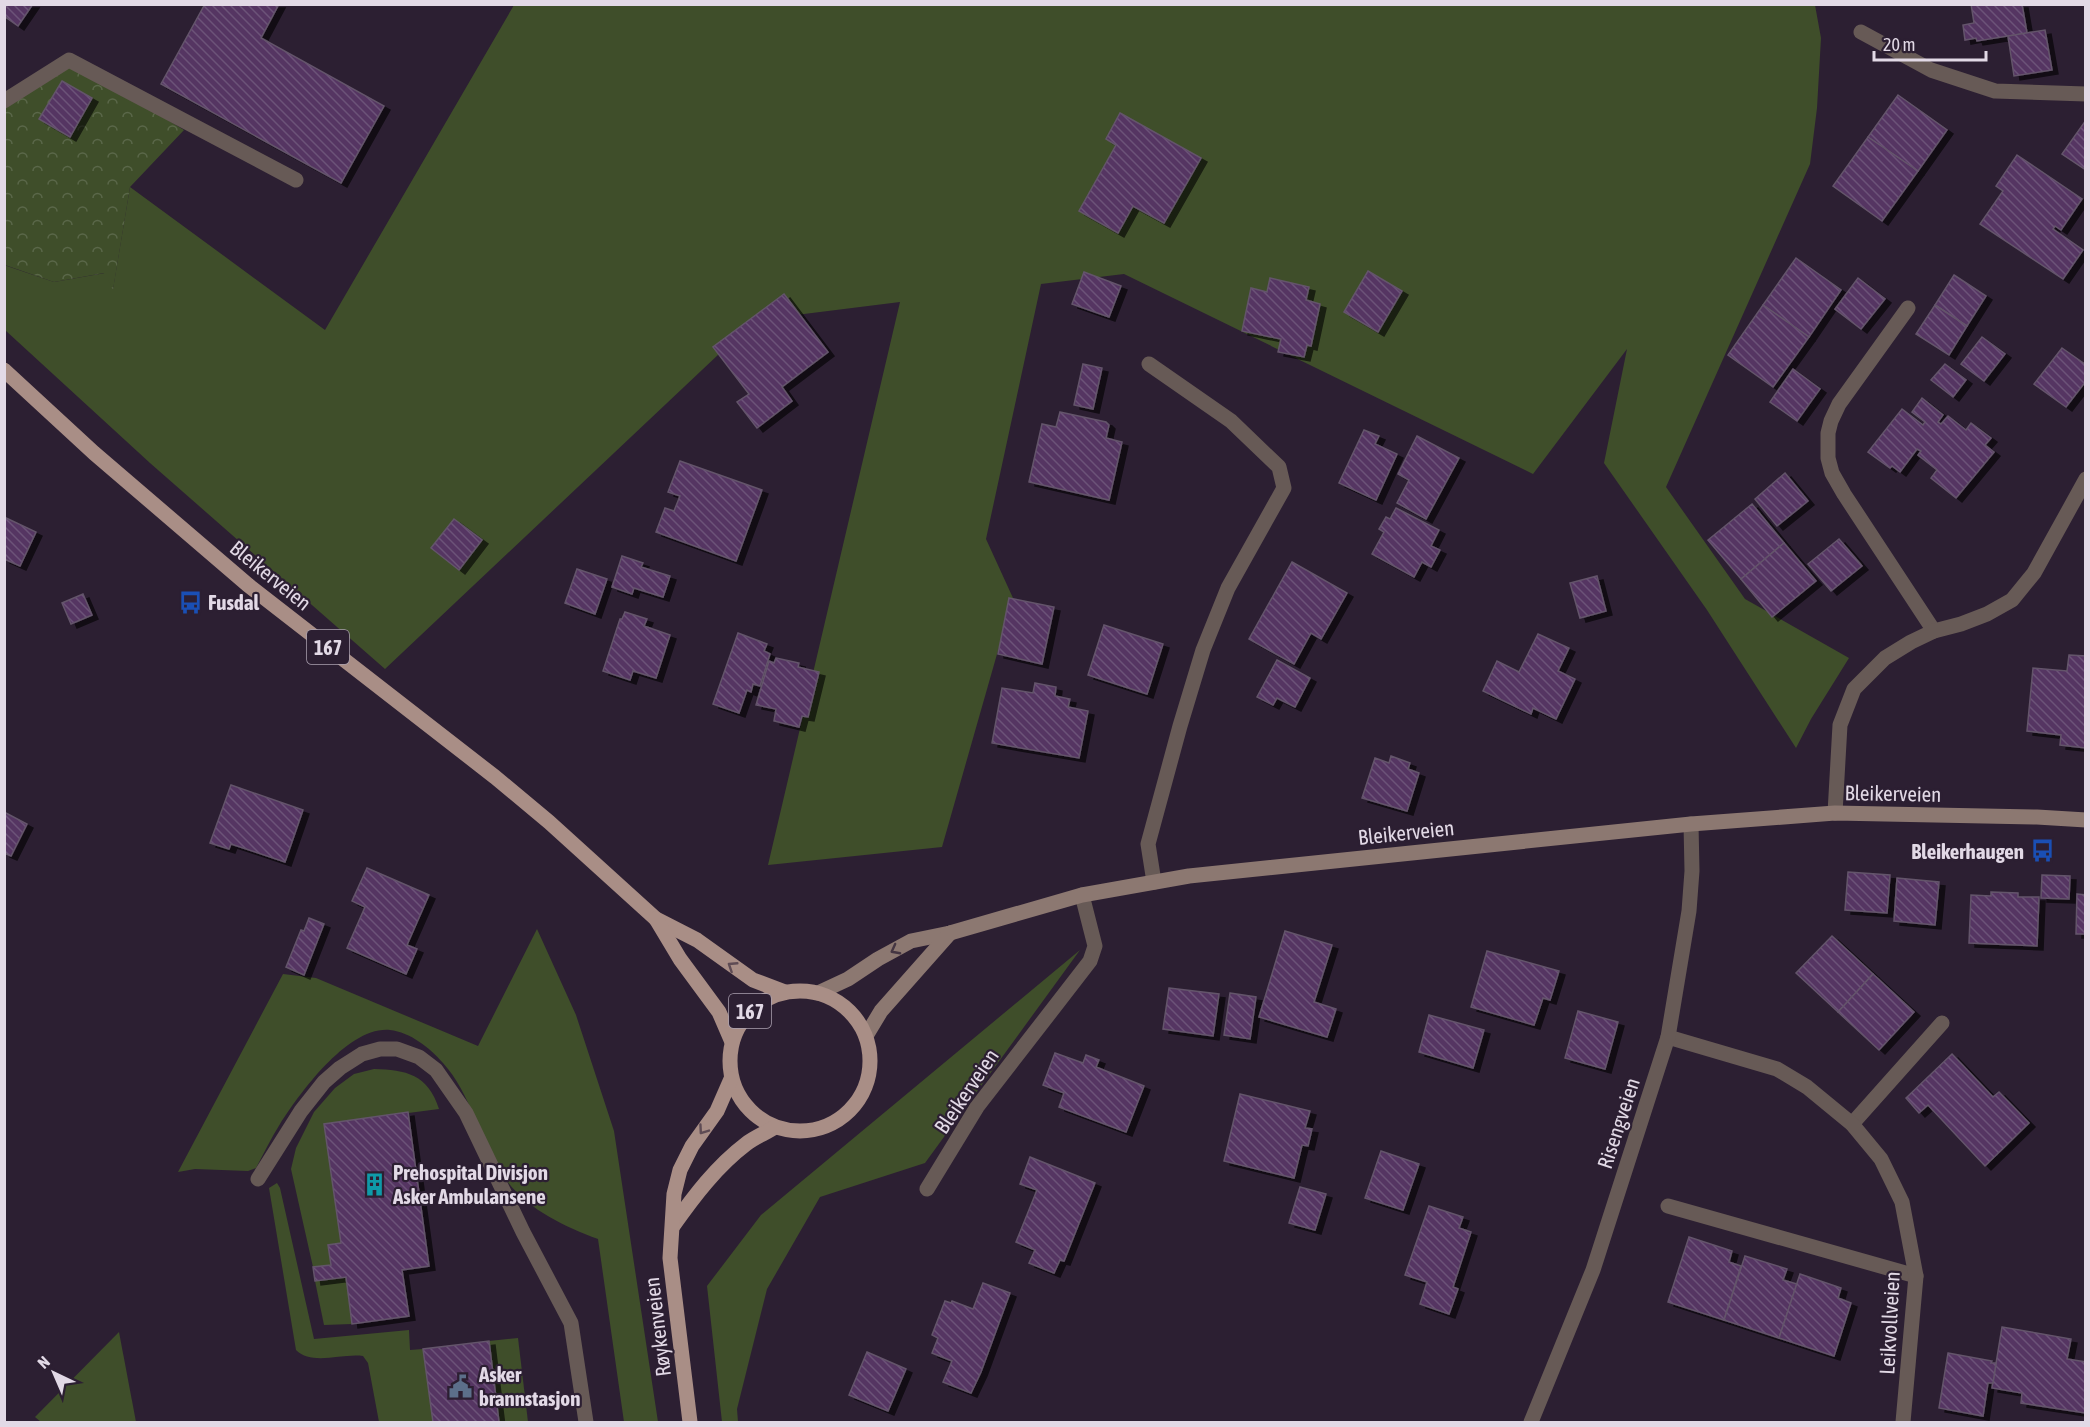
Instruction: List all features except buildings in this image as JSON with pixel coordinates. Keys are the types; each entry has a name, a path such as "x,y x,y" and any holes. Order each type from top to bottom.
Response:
{"main road":[{"name":"Bleikerveien","path":"4,370 186,533 300,627 504,785 607,873 656,919 680,959 719,1012 732,1041"},
{"name":"Bleikerveien","path":"1082,895 1200,874 1691,824 1835,813 2037,816 2085,820"},
{"path":"818,993 849,978 910,941 950,933 1082,895"},
{"name":"Bleikerveien","path":"656,919 697,940 753,980 785,992"},
{"path":"866,1036 881,1011 950,933"},
{"name":"167","path":"802,990 818,993 839,1002 855,1017 866,1036 870,1056 869,1076 861,1095 850,1111 834,1123 815,1130 795,1132 775,1127 755,1117 740,1100 731,1079 729,1060 732,1041 739,1024 751,1009 767,999 785,992 802,990"},
{"name":"Røykenveien","path":"690,1422 670,1258 674,1194 680,1170 692,1146 717,1111 731,1079"},
{"name":"Røykenveien","path":"673,1226 695,1194 718,1169 747,1143 775,1127"}],"street":[{"path":"1861,32 1931,70 1995,91 2085,94"},
{"path":"4,101 69,60 296,180"},
{"path":"1908,308 1839,405 1828,433 1828,458 1832,473 1844,494 1934,631"},
{"path":"1149,364 1231,421 1279,467 1284,488 1228,588 1203,650 1148,844 1154,882"},
{"path":"1835,813 1840,725 1854,689 1885,658 1934,631 1987,614 2012,600 2034,573 2085,480"},
{"name":"Risengveien","path":"1531,1422 1593,1270 1668,1037 1689,911 1692,871 1691,824"},
{"name":"Bleikerveien","path":"927,1189 977,1107 1090,961 1095,946 1082,895"},
{"path":"1851,1124 1942,1023"},
{"name":"Leikvollveien","path":"1668,1037 1777,1069 1807,1088 1851,1124 1881,1159 1902,1202 1916,1276 1904,1422"},
{"path":"258,1179 301,1111 324,1082 362,1054 380,1049 397,1049 418,1057 436,1070 466,1113 523,1232 571,1323 586,1422"},
{"path":"1668,1206 1916,1276"}],"green space":[{"path":"514,5 1815,5 1821,38 1817,108 1810,164 1666,487 1745,599 1849,658 1796,748 1707,610 1604,463 1627,349 1533,474 1124,274 1041,284 986,539 1013,598 942,847 768,865 900,302 755,320 385,669 150,463 5,330 4,265 54,282 105,273 113,289 130,187 325,330"},
{"path":"69,60 184,130 130,187 113,290 104,273 54,282 5,265 4,101"},
{"path":"537,929 576,1015 614,1131 658,1422 624,1422 598,1239 557,1221 519,1195 492,1158 468,1102 453,1075 432,1052 412,1037 390,1030 374,1032 342,1050 313,1080 289,1111 256,1168 248,1171 195,1169 178,1172 283,974 316,978 478,1046"},
{"path":"1080,950 925,1163 820,1197 767,1289 737,1409 738,1422 722,1422 707,1286 761,1215"},
{"path":"374,1069 396,1071 414,1076 429,1088 439,1109 324,1124 341,1243 328,1245 331,1265 313,1267 291,1169 296,1148 314,1112 335,1088 354,1074"},
{"path":"277,1183 314,1339 409,1330 410,1350 423,1349 433,1422 379,1422 368,1363 363,1356 319,1358 303,1355 296,1350 269,1188"},
{"path":"346,1277 352,1324 324,1325 315,1281"},
{"path":"119,1332 136,1422 41,1422 35,1417"},
{"path":"518,1338 528,1422 499,1422 489,1341"}],"place":[{"name":"Fusdal","path":"190,602"},
{"name":"Bleikerhaugen","path":"2042,851"},
{"name":"Prehospital Divisjon Asker Ambulansene","path":"375,1184"},
{"name":"Asker brannstasjon","path":"461,1386"}]}
